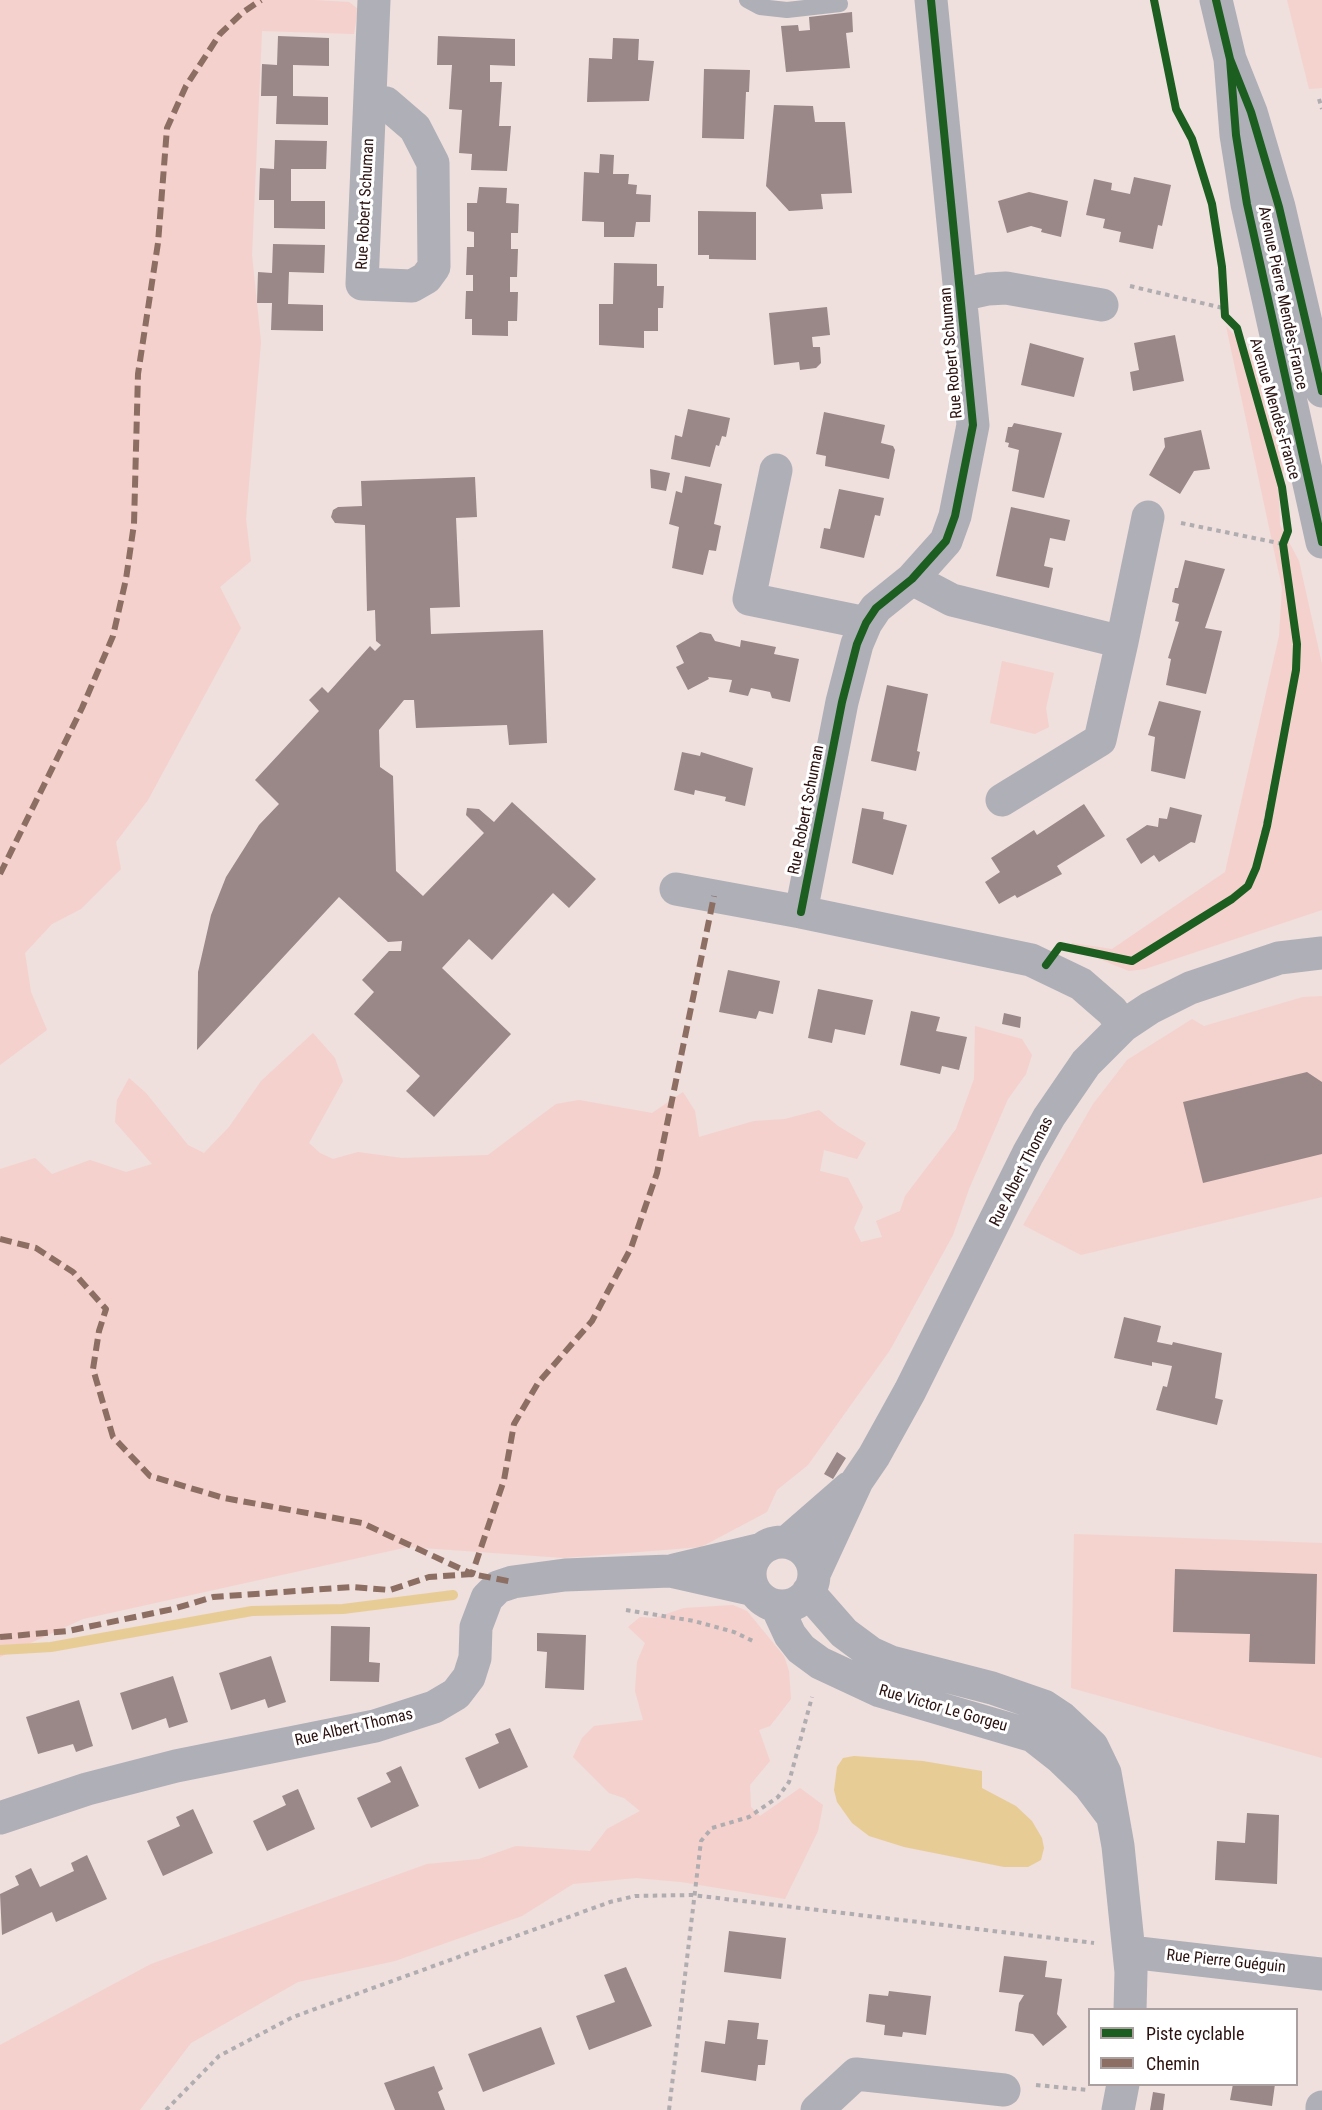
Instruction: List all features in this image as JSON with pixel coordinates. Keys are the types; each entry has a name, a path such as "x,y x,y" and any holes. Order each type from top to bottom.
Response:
{"street":[{"name":"Rue Robert Schuman","path":"371,100 386,103 415,128 433,163 435,176 434,267 426,278 412,286 362,284 374,0"},
{"name":"Rue Robert Schuman","path":"801,912 849,669 866,623 876,608 912,579 935,556 951,531 973,425 931,0"},
{"name":"Avenue Pierre Mendès-France","path":"1216,0 1230,59 1251,112 1276,198 1322,391"},
{"name":"Avenue Pierre Mendès-France","path":"1230,59 1236,135 1247,204 1322,542"},
{"name":"Rue Robert Schuman","path":"961,295 1006,288 1102,305"},
{"path":"776,470 749,599 866,623"},
{"path":"1002,800 1100,740 1148,517"},
{"path":"912,579 952,600 1122,642"},
{"path":"676,889 801,912 1046,965 1092,992 1123,1026"},
{"name":"Rue Albert Thomas","path":"811,1583 857,1481 874,1456 910,1391 1049,1117 1086,1063 1123,1026 1150,1008 1190,988 1279,958 1322,937"},
{"name":"Rue Albert Thomas","path":"1279,958 1322,953"},
{"name":"Rue Albert Thomas","path":"0,1818 87,1789 176,1766 404,1719 434,1707 456,1694 469,1677 475,1658 476,1627 482,1608 498,1587 513,1582 565,1575 670,1571 775,1546 857,1481"},
{"path":"775,1546 800,1547 807,1554 811,1583 791,1605 765,1598 750,1569 753,1559 775,1546"},
{"name":"Rue Albert Thomas","path":"670,1571 765,1598"},
{"name":"Rue Victor Le Gorgeu","path":"811,1583 844,1633 871,1653 891,1662 1027,1699 1062,1718 1082,1735 1099,1757 1105,1773 1124,1885 1130,1952 1130,2008"},
{"name":"Rue Victor Le Gorgeu","path":"765,1598 801,1649 820,1664 851,1680 880,1691 1033,1736 1061,1758 1089,1785 1111,1814"},
{"name":"Rue Pierre Guéguin","path":"1130,1952 1322,1974"},
{"path":"817,2110 855,2074 1004,2090"}],"lane":[{"path":"747,0 760,7 786,10 840,4"}],"path":[{"path":"1154,0 1176,108 1192,139 1209,194"},
{"path":"1319,99 1322,109"},
{"path":"1102,305 1108,281 1223,308 1219,246"},
{"path":"1148,517 1283,543"},
{"path":"1091,952 1132,961 1232,899 1248,886 1256,868 1296,670 1298,644 1283,543 1288,531"},
{"path":"622,1609 694,1621 734,1632 766,1647"},
{"path":"669,2110 700,1841 712,1828 749,1817 778,1797 789,1782 814,1689"},
{"path":"166,2110 219,2056 293,2017 610,1902 634,1896 692,1895 1095,1943 1130,1952"},
{"path":"1004,2090 1016,2083 1121,2096"}],"shaded area":[{"path":"0,0 315,0 349,2 358,9 354,34 262,31 252,255 261,342 246,519 251,561 220,587 241,628 148,800 116,842 121,869 81,909 52,924 25,953 31,992 47,1030 0,1065"},
{"path":"1287,0 1322,0 1322,88 1309,89"},
{"path":"1226,326 1254,357 1271,416 1284,468 1279,498 1280,525 1299,561 1322,664 1322,910 1145,969 1129,971 1070,947 1072,943 1112,949 1225,872 1279,636 1282,588"},
{"path":"1002,661 1054,673 1046,708 1049,727 1035,734 990,723"},
{"path":"1322,996 1322,1197 1081,1255 1023,1225 1093,1104 1127,1060 1192,1019 1204,1026 1303,997"},
{"path":"975,1026 1022,1039 1032,1055 1026,1074 1008,1099 969,1189 953,1235 890,1350 808,1465 777,1490 767,1512 701,1547 564,1558 408,1547 83,1619 0,1657 0,1169 35,1158 52,1174 90,1160 126,1172 152,1164 115,1122 117,1100 129,1078 146,1093 188,1145 204,1153 229,1127 261,1081 313,1033 335,1058 343,1081 309,1143 320,1153 333,1159 358,1152 402,1158 488,1155 556,1104 579,1100 652,1113 683,1092 695,1111 699,1137 754,1121 785,1119 819,1110 838,1126 866,1143 857,1159 824,1150 820,1171 848,1178 863,1207 854,1228 861,1242 882,1237 876,1221 900,1211 905,1196 956,1129 974,1079"},
{"path":"1074,1534 1322,1543 1322,1758 1071,1688"},
{"path":"733,1605 747,1611 784,1656 789,1671 791,1699 770,1726 759,1730 770,1761 750,1785 751,1807 760,1816 800,1788 823,1805 818,1831 785,1899 681,1882 636,1878 573,1884 522,1916 395,1961 298,1982 191,2043 140,2110 0,2110 0,2045 151,1964 427,1864 479,1859 516,1846 590,1851 607,1829 640,1811 624,1798 609,1793 573,1757 582,1738 594,1726 643,1720 635,1691 637,1662 645,1643 628,1627 640,1617 654,1618 684,1608"},
{"path":"854,1756 923,1761 982,1771 982,1788 1016,1806 1032,1821 1042,1838 1044,1848 1041,1860 1028,1867 1004,1867 904,1847 869,1836 852,1823 837,1802 834,1790 837,1767 843,1758"}],"building":[{"path":"852,12 853,32 846,33 850,68 786,72 781,26 798,25 799,31 810,30 809,17"},
{"path":"278,36 329,38 329,66 293,65 293,96 328,97 328,125 276,124 277,96 261,96 262,64 277,65"},
{"path":"438,36 515,39 515,66 490,65 490,82 502,82 499,126 511,126 507,171 471,170 472,154 459,153 462,110 449,109 452,65 437,65"},
{"path":"613,38 639,39 638,60 654,61 649,101 587,102 589,58 612,59"},
{"path":"704,69 750,70 749,92 746,92 744,139 702,138"},
{"path":"774,105 813,106 815,122 845,122 852,193 821,194 823,209 789,211 766,186"},
{"path":"275,140 327,141 326,169 291,169 291,201 325,201 325,229 274,228 274,200 259,200 260,168 274,169"},
{"path":"600,154 614,155 613,174 629,174 628,184 637,185 636,194 651,195 650,222 636,222 634,237 604,237 604,222 582,221 584,172 599,173"},
{"path":"1134,177 1171,185 1162,226 1158,225 1153,249 1119,242 1121,232 1103,228 1105,219 1086,215 1094,179 1112,183 1111,190 1130,194"},
{"path":"479,187 507,188 506,203 519,204 518,233 511,233 511,249 518,249 517,277 510,277 510,292 518,292 517,321 508,321 508,336 472,335 472,319 465,319 466,291 473,291 473,275 466,275 467,247 474,247 474,232 467,231 467,203 477,203"},
{"path":"1029,192 1068,201 1061,237 1041,232 1042,229 1031,226 1007,233 998,201"},
{"path":"698,211 756,212 756,260 709,259 709,255 698,255"},
{"path":"273,244 325,245 324,273 289,272 288,304 323,305 323,331 271,330 272,303 257,303 258,272 272,273"},
{"path":"614,263 657,264 657,286 664,286 663,308 658,308 658,331 644,331 644,348 599,345 599,304 613,304"},
{"path":"827,307 830,335 812,337 813,347 820,347 821,363 816,368 800,370 799,362 774,365 769,313"},
{"path":"1175,335 1184,381 1133,391 1130,372 1139,370 1134,343"},
{"path":"1030,343 1084,358 1074,397 1021,385"},
{"path":"688,409 730,418 726,437 722,436 719,446 716,445 710,467 671,459 675,435 682,437"},
{"path":"824,412 885,425 881,443 893,446 895,450 889,479 825,466 826,456 816,454"},
{"path":"1014,423 1062,433 1044,498 1012,491 1019,450 1008,447 1009,443 1005,442 1008,427 1012,427"},
{"path":"1201,430 1210,469 1194,471 1180,494 1149,475 1165,447 1164,438"},
{"path":"650,469 670,473 666,491 651,488"},
{"path":"685,476 722,484 714,524 721,526 716,551 709,550 703,575 672,568 679,527 669,524 676,491 682,493"},
{"path":"475,477 477,517 456,518 460,607 430,608 431,634 543,630 547,743 509,745 507,725 416,728 414,700 404,700 379,730 380,767 393,776 396,871 423,896 484,833 466,815 467,808 479,809 494,822 512,802 596,879 569,908 553,893 492,960 469,939 442,968 511,1034 434,1117 406,1091 420,1076 354,1014 374,992 362,980 389,951 401,951 402,941 388,942 339,897 197,1050 198,972 211,915 226,877 259,825 279,804 255,780 319,711 309,700 322,687 328,693 370,646 375,651 381,645 376,641 375,610 367,611 365,525 335,523 331,517 333,510 338,507 362,506 361,481"},
{"path":"839,489 884,498 880,516 875,515 864,558 820,548 824,528 830,529"},
{"path":"1011,507 1070,520 1065,541 1050,538 1044,566 1053,568 1049,588 996,576"},
{"path":"1185,560 1225,569 1205,628 1222,631 1206,694 1166,685 1171,659 1168,658 1179,622 1175,621 1179,604 1172,602"},
{"path":"700,632 711,634 715,641 740,647 741,640 776,647 774,654 799,659 790,702 772,698 770,692 751,688 748,696 729,692 732,680 708,677 709,679 688,690 676,667 684,663 676,646"},
{"path":"887,685 928,694 917,751 920,752 916,771 871,761"},
{"path":"1159,701 1201,711 1185,779 1151,771 1155,737 1148,735"},
{"path":"682,752 700,756 701,752 753,768 745,806 725,801 726,797 695,790 694,795 674,790"},
{"path":"1084,804 1105,836 1057,866 1062,874 1017,898 1015,895 999,904 985,882 1000,872 991,858 1034,830 1037,835"},
{"path":"1170,807 1202,815 1195,843 1191,842 1159,862 1154,855 1141,864 1126,839 1147,825 1158,827 1159,818 1167,819"},
{"path":"862,808 884,812 883,819 907,825 893,875 852,863"},
{"path":"728,970 780,981 773,1014 759,1011 756,1019 719,1012"},
{"path":"818,989 873,1000 865,1035 835,1029 832,1043 808,1038"},
{"path":"911,1011 940,1017 936,1031 967,1037 959,1070 942,1066 940,1074 900,1065"},
{"path":"1004,1013 1021,1017 1020,1028 1002,1024"},
{"path":"1307,1072 1322,1082 1322,1154 1203,1183 1183,1102"},
{"path":"1124,1317 1161,1326 1157,1342 1172,1345 1173,1342 1222,1353 1215,1398 1223,1400 1217,1425 1156,1410 1163,1386 1167,1387 1172,1366 1152,1362 1152,1366 1114,1358"},
{"path":"837,1452 846,1458 833,1479 824,1474"},
{"path":"1175,1569 1317,1574 1315,1664 1249,1662 1250,1634 1173,1632"},
{"path":"331,1626 370,1627 369,1662 380,1663 379,1682 330,1681"},
{"path":"537,1633 586,1635 584,1690 545,1688 547,1652 537,1651"},
{"path":"271,1656 286,1702 268,1708 265,1699 231,1710 219,1673"},
{"path":"173,1676 188,1722 169,1728 166,1718 132,1730 120,1693"},
{"path":"79,1700 93,1746 76,1752 73,1744 38,1754 26,1717"},
{"path":"510,1728 528,1767 479,1789 465,1758 499,1743 495,1734"},
{"path":"401,1766 419,1806 371,1828 357,1798 391,1782 386,1773"},
{"path":"298,1789 315,1829 267,1851 253,1821 286,1805 282,1796"},
{"path":"193,1809 213,1853 163,1876 147,1841 180,1826 176,1817"},
{"path":"1247,1813 1279,1815 1277,1884 1215,1880 1217,1841 1245,1843"},
{"path":"87,1855 107,1899 56,1922 52,1912 2,1935 0,1894 19,1885 15,1876 31,1868 40,1887 74,1871 71,1863"},
{"path":"729,1931 786,1938 781,1979 724,1972"},
{"path":"1004,1956 1047,1961 1045,1977 1062,1979 1057,2014 1067,2027 1043,2046 1033,2034 1015,2031 1019,2003 1024,1995 999,1992"},
{"path":"626,1967 652,2026 589,2050 576,2016 615,2002 604,1975"},
{"path":"889,1991 931,1996 926,2035 903,2032 902,2037 884,2035 885,2025 866,2022 869,1994 888,1996"},
{"path":"728,2020 759,2023 757,2039 768,2040 765,2065 758,2065 756,2081 701,2072 705,2041 725,2044"},
{"path":"541,2027 555,2064 483,2092 468,2054"},
{"path":"434,2066 443,2089 438,2092 445,2110 395,2110 384,2083"},
{"path":"1233,2086 1275,2086 1272,2106 1230,2100"},
{"path":"1153,2092 1165,2094 1163,2110 1150,2110"}],"waterway":[{"path":"0,1650 51,1647 252,1611 343,1609 453,1595"}],"marked path":[{"path":"0,874 82,708 113,636 126,579 134,524 138,374 158,243 167,128 186,86 220,34 242,13 261,0"},
{"path":"0,1239 36,1248 73,1272 106,1309 99,1331 93,1369 113,1437 150,1476 224,1498 362,1523 472,1574 504,1480 514,1424 538,1383 592,1321 631,1248 657,1173 714,896"},
{"path":"0,1637 68,1631 173,1609 213,1597 352,1587 390,1590 429,1577 472,1574 513,1582"}],"cycle path":[{"path":"801,912 842,702 857,644 866,623 876,608 912,579 946,541 955,516 973,425 931,0"},
{"name":"Avenue Mendès-France","path":"1046,965 1060,946 1132,961 1232,899 1248,886 1256,868 1267,826 1296,670 1297,644 1283,544 1288,531 1282,487 1237,328 1225,316 1222,267 1212,204 1192,139 1176,109 1154,0"},
{"path":"1216,0 1230,59 1251,112 1279,207 1322,391"},
{"name":"Avenue Mendès-France","path":"1230,59 1236,135 1247,204 1322,542"}]}
